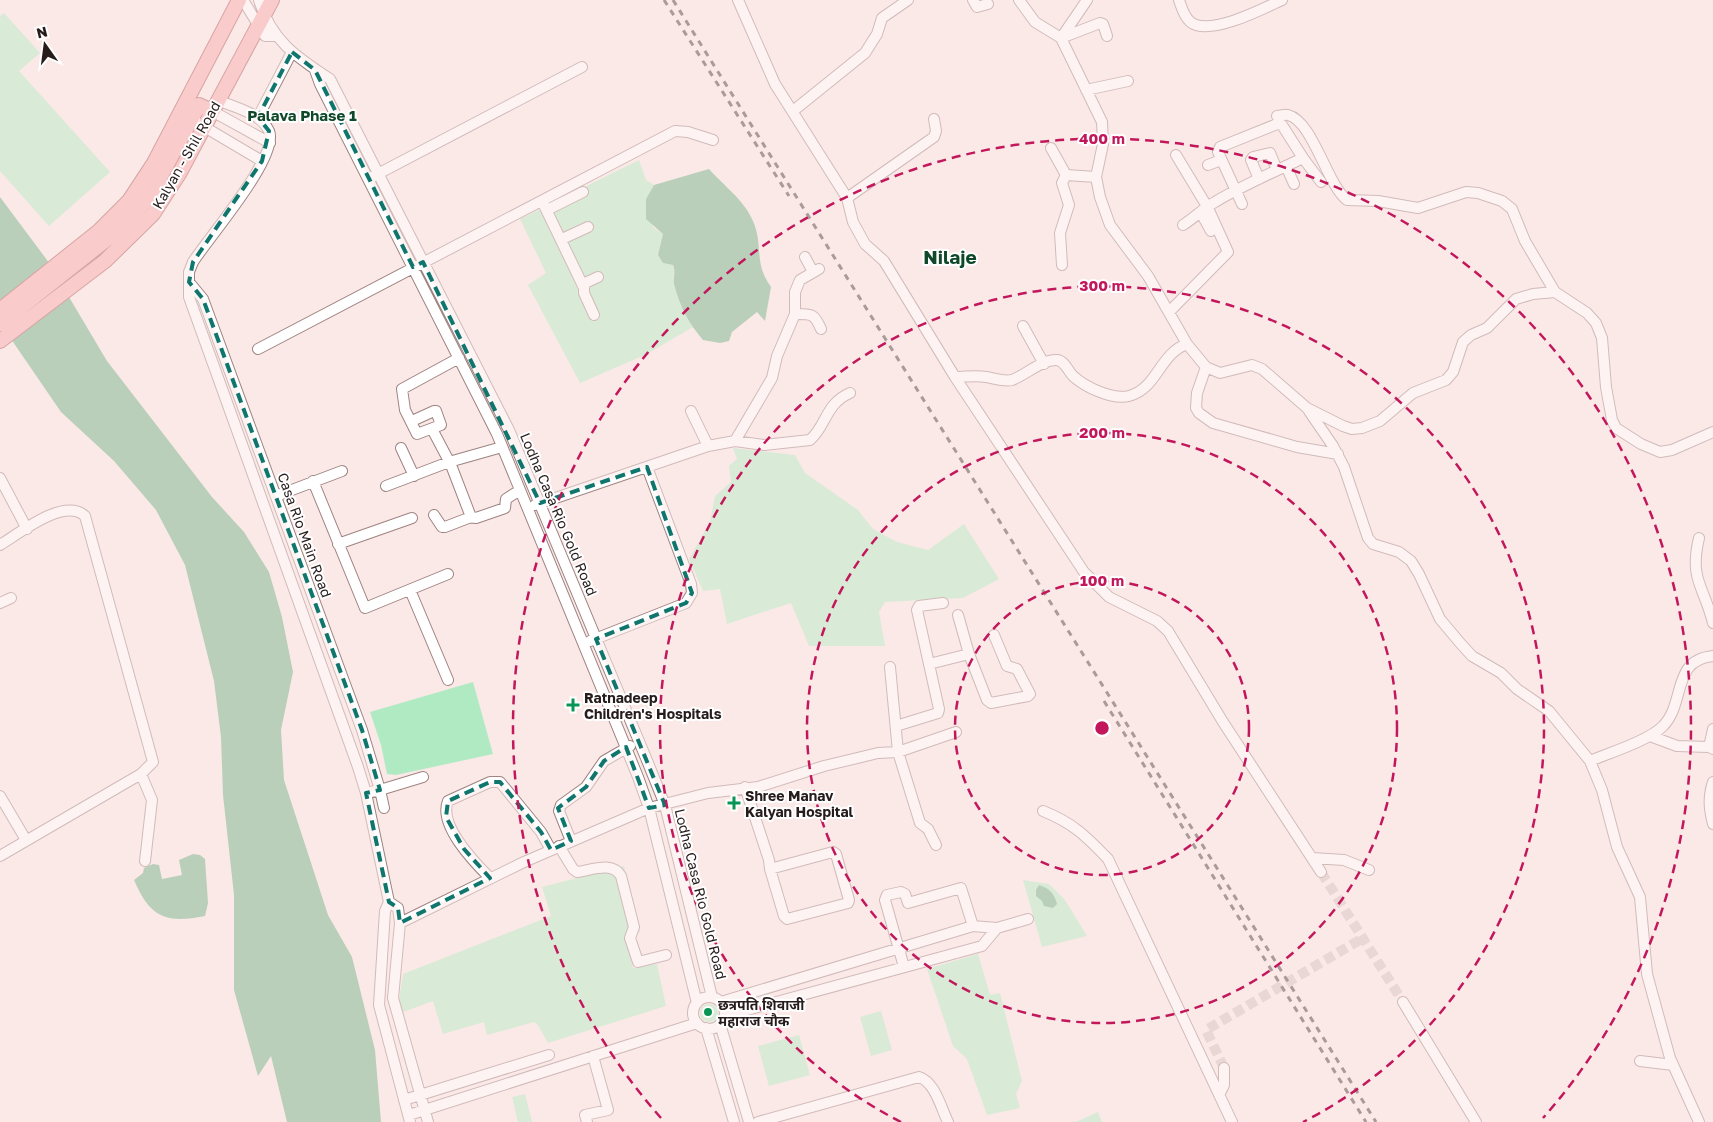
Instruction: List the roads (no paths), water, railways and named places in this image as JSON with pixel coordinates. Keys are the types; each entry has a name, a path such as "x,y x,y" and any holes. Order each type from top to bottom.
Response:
{"main road":[{"path":"0,310 99,231 129,201 154,164 241,0"},
{"name":"Kalyan - Shil Road","path":"0,341 105,261 153,214 168,193 204,128 210,105 272,0"},
{"name":"Kalyan - Shil Road","path":"0,324 120,228 142,205 159,179 191,119 210,105"}],"street":[{"path":"241,0 261,21"},
{"path":"259,0 261,21"},
{"path":"738,0 775,84 847,198 853,222 865,244 884,261 955,377 1084,572 1109,597 1157,621 1168,631 1321,872"},
{"path":"793,111 866,52 877,34 882,18 908,0"},
{"path":"973,0 976,7 988,4"},
{"path":"1019,0 1021,6 1035,22 1061,38 1102,122 1104,135 1096,177 1100,197 1110,225 1148,276 1186,344 1206,367 1220,373 1252,365 1262,368 1307,408 1338,454 1368,538 1373,544 1399,552 1411,561 1440,618 1460,644 1472,656 1500,673 1517,689 1549,711 1590,761 1602,790 1617,847 1640,897 1647,974 1673,1065 1699,1122"},
{"path":"1061,38 1088,0"},
{"path":"1179,0 1186,17 1195,25 1207,26 1235,20 1282,0"},
{"name":"Lodha Casa Rio Gold Road","path":"261,21 292,52 330,79 509,430 665,805 749,1122"},
{"path":"1061,38 1100,23 1103,24 1108,36"},
{"path":"258,117 292,52"},
{"path":"368,179 582,67"},
{"name":"Lodha Casa Rio Gold Road","path":"315,70 320,84 502,446 584,644 650,808 697,1003"},
{"path":"1086,90 1128,81"},
{"path":"210,105 258,117 269,131 270,143"},
{"path":"210,105 270,143"},
{"path":"1277,116 1288,115 1296,119 1306,131 1338,190 1347,200 1378,201 1418,208 1466,192 1502,201 1512,209 1525,241 1555,292 1596,322 1602,338 1606,387 1612,420 1616,428 1633,440 1660,452 1679,448 1713,432"},
{"path":"191,119 262,161"},
{"path":"847,198 934,137 936,131 934,119"},
{"path":"1242,204 1221,160 1218,152 1220,147 1277,124 1282,125 1321,182"},
{"path":"258,349 413,267 545,205 675,131 688,132 712,140"},
{"name":"Casa Rio Main Road","path":"270,143 252,181 193,262 189,282 191,304 366,793 389,902 385,911 379,1005 410,1118"},
{"path":"1051,148 1066,175"},
{"path":"1259,179 1252,160 1253,157 1270,153 1294,184"},
{"path":"1169,312 1228,252 1176,155"},
{"path":"1184,225 1204,210 1236,191 1303,158"},
{"path":"1208,165 1221,160"},
{"path":"1066,175 1096,177"},
{"path":"1062,265 1060,233 1069,205 1062,182 1066,175"},
{"path":"545,205 583,192"},
{"path":"545,205 583,284 594,316"},
{"path":"1204,210 1211,231"},
{"path":"562,239 588,227"},
{"path":"735,441 765,393 795,314 795,292 800,280 816,270 805,257"},
{"path":"583,284 598,277"},
{"name":"Casa Rio Main Road","path":"189,282 203,299 253,430 362,730 384,808"},
{"path":"1307,408 1352,429 1371,426 1380,421 1413,393 1446,380 1452,372 1463,342 1471,335 1487,328 1516,299 1524,296 1555,292"},
{"path":"795,314 816,317 822,329"},
{"path":"1023,326 1044,364"},
{"path":"955,377 986,377 1007,381 1044,364 1058,360 1062,362 1072,375 1098,390 1119,397 1130,396 1148,384 1172,351 1186,344"},
{"path":"412,421 436,411 442,425 417,434 405,410 402,389 459,358"},
{"path":"1206,367 1198,393 1196,408 1199,413 1213,423 1297,447 1338,454"},
{"path":"527,507 708,446 735,441 764,445 810,440 815,436 826,413 839,398 850,393"},
{"path":"691,411 708,446"},
{"path":"432,430 448,462 471,517"},
{"path":"386,486 448,462 502,446"},
{"path":"401,448 414,476"},
{"path":"584,644 686,603 692,594 691,584 647,467"},
{"path":"276,496 342,471"},
{"path":"0,478 27,529"},
{"path":"313,481 365,608 448,574"},
{"path":"434,514 442,527 445,527 471,517 476,518 505,508 506,500 520,490"},
{"path":"0,545 62,510 76,510 85,516 153,762 142,774 0,856"},
{"path":"338,544 412,518"},
{"path":"1698,538 1694,560 1696,577 1713,623"},
{"path":"410,590 448,680"},
{"path":"0,603 11,598"},
{"path":"896,726 938,713 939,710 917,610 919,606 943,603"},
{"path":"958,616 969,654 987,700 991,703 1028,696 1030,694 1017,669 1007,666 994,635"},
{"path":"929,664 969,654"},
{"path":"1590,761 1650,736 1663,727 1674,712 1680,681 1691,664 1713,656"},
{"path":"323,669 338,664"},
{"path":"890,667 898,752 920,823 928,829 936,845"},
{"path":"1650,736 1677,746 1711,748 1713,729"},
{"path":"428,1122 393,998 400,923 555,848 650,808 708,793 745,787 758,787 824,766 878,753 898,752 956,732"},
{"path":"571,841 559,811 561,805 586,787 604,761 626,747 640,742"},
{"path":"142,774 152,800 145,862"},
{"path":"366,793 423,777"},
{"path":"490,878 464,849 446,817 445,808 448,801 490,782 500,782 572,869 577,872 611,867 617,870 621,876 634,927 630,938 638,962 666,955"},
{"path":"1713,782 1709,793 1709,805 1713,824"},
{"path":"745,787 769,860 770,869 787,919 848,903 849,900 836,854 833,852 770,869"},
{"path":"0,796 26,840"},
{"path":"1044,811 1067,820 1108,859 1220,1093 1232,1122"},
{"path":"1312,858 1344,860 1369,870"},
{"path":"904,967 885,900 887,895 901,892 905,894 908,903 961,888 963,889 973,926"},
{"name":"Casa Rio Main Road","path":"389,902 398,908 400,923"},
{"path":"717,1000 973,926 997,928 1028,919"},
{"path":"410,1118 425,1110 593,1056 702,1025 714,1028 722,1020 819,989 982,946 997,928"},
{"path":"940,937 945,956"},
{"path":"814,972 819,989"},
{"name":"Lodha Casa Rio Gold Road","path":"717,1000 703,998 697,1003 693,1011 702,1025 734,1122"},
{"path":"1403,1002 1476,1122"},
{"path":"404,1100 549,1055"},
{"path":"587,1122 585,1115 608,1110 593,1056"},
{"path":"1640,1061 1673,1065"},
{"path":"1220,1093 1224,1085 1224,1068"},
{"path":"758,1122 795,1117 920,1077 927,1079 948,1122"}],"tunnel":[{"path":"1321,872 1403,1002"},
{"path":"1224,1068 1206,1030 1363,938"}],"railway":[{"path":"664,0 789,196"},
{"path":"673,0 1376,1122"},
{"path":"1104,701 1366,1122"}],"place":[{"name":"Ratnadeep Children's Hospitals","path":"573,705"},
{"name":"Shree Manav Kalyan Hospital","path":"734,803"},
{"name":"छत्रपति शिवाजी महाराज चौक","path":"708,1012"}],"district":[{"name":"Palava Phase 1","path":"302,115"},
{"name":"Nilaje","path":"950,256"}]}
